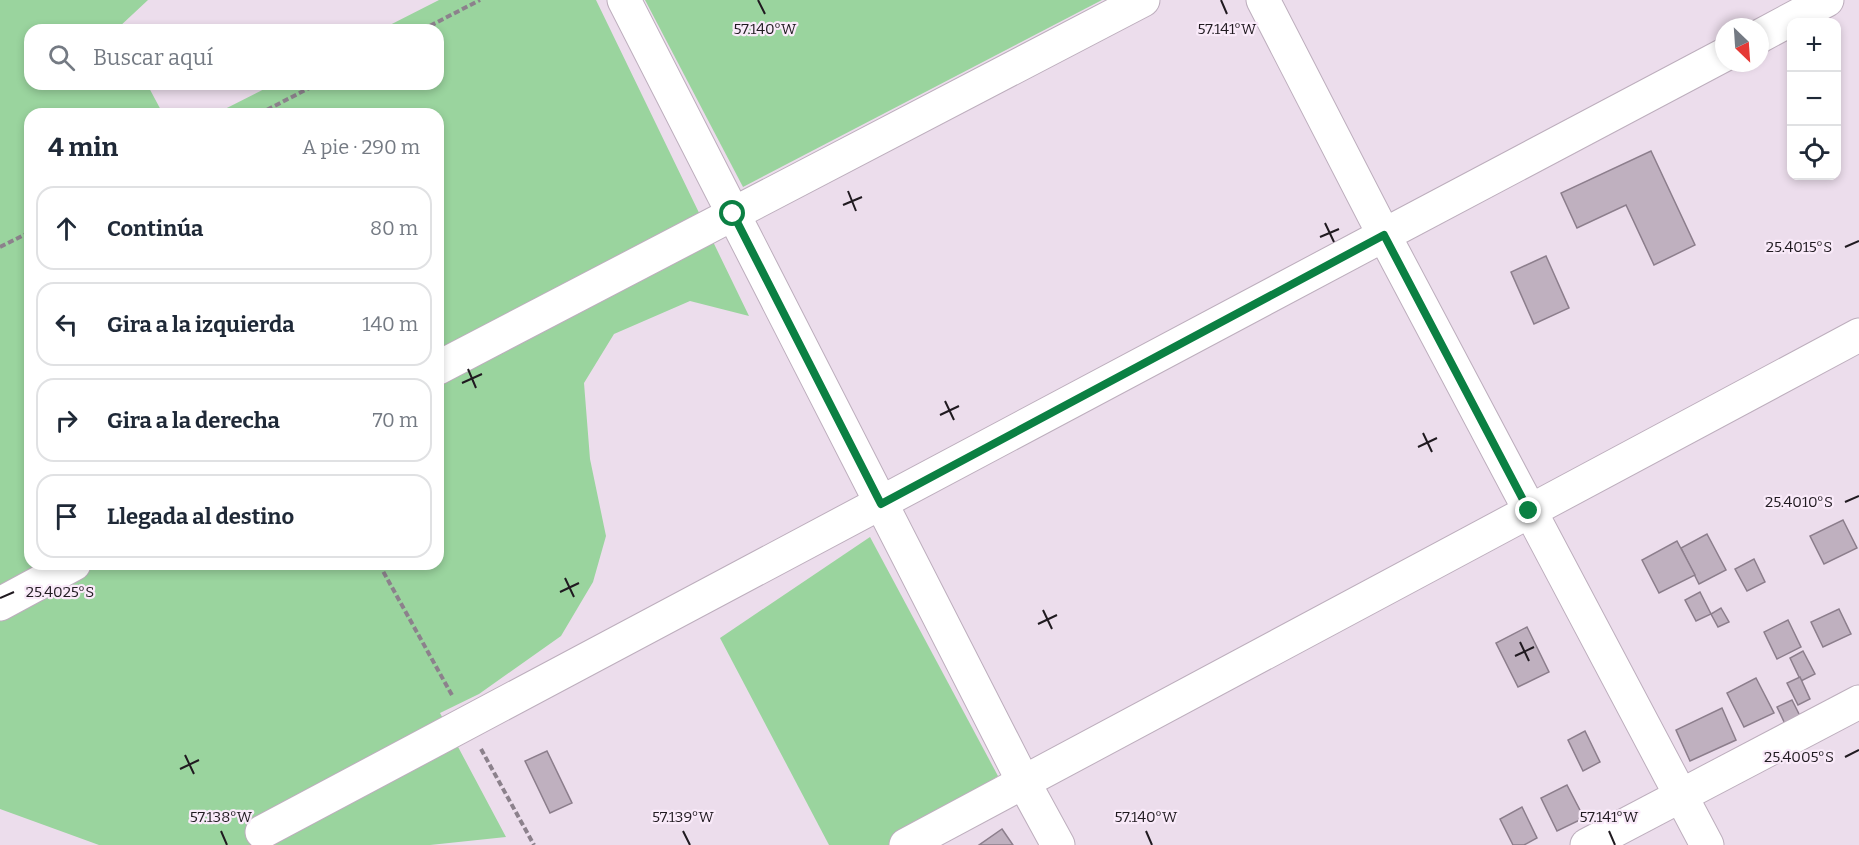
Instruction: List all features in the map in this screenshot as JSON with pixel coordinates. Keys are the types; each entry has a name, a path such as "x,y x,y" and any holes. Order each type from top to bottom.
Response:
{"street":[{"path":"624,0 1023,781 1058,845"},
{"path":"444,365 1143,0"},
{"path":"1263,0 1529,511 1707,845"},
{"path":"1769,31 1827,0"},
{"path":"262,832 1715,60"},
{"path":"906,845 1859,335"},
{"path":"0,604 63,570"},
{"path":"1587,845 1859,702"}],"path":[{"path":"434,24 480,0"},
{"path":"271,108 305,90"},
{"path":"0,247 24,235"}],"green space":[{"path":"0,0 148,0 122,24 24,24 24,90 150,90 160,108 24,108 24,570 444,570 444,108 227,108 262,90 444,90 444,24 392,24 439,0 596,0 749,316 690,301 614,334 584,383 590,459 606,536 593,582 561,636 479,694 440,713 506,837 430,845 99,845 0,809"},
{"path":"645,0 1102,0 743,187"},
{"path":"870,537 998,776 893,845 829,845 720,638"}],"building":[{"path":"1651,151 1695,245 1654,265 1626,205 1577,228 1561,193"},
{"path":"1546,256 1569,308 1534,324 1511,272"},
{"path":"1843,520 1857,548 1824,564 1810,536"},
{"path":"1707,534 1726,570 1699,584 1681,548"},
{"path":"1677,541 1695,575 1659,593 1642,560"},
{"path":"1754,559 1765,582 1747,591 1735,569"},
{"path":"1700,592 1711,614 1696,621 1685,600"},
{"path":"1721,608 1729,622 1718,627 1711,614"},
{"path":"1839,609 1851,634 1823,647 1811,622"},
{"path":"1788,620 1801,647 1777,659 1764,632"},
{"path":"1527,627 1549,672 1518,687 1496,643"},
{"path":"1803,651 1815,674 1801,681 1790,658"},
{"path":"1800,677 1810,699 1798,705 1787,683"},
{"path":"1756,678 1774,713 1744,727 1727,693"},
{"path":"1792,700 1801,718 1786,726 1777,707"},
{"path":"1722,708 1736,740 1690,761 1676,730"},
{"path":"1585,731 1600,762 1583,771 1568,740"},
{"path":"547,751 572,803 550,813 525,761"},
{"path":"1567,785 1584,818 1557,831 1541,798"},
{"path":"1522,807 1537,838 1524,845 1513,845 1500,819"},
{"path":"1002,829 1013,845 979,845"}],"route":[{"path":"733,214 881,504 1384,235 1529,511"}]}
